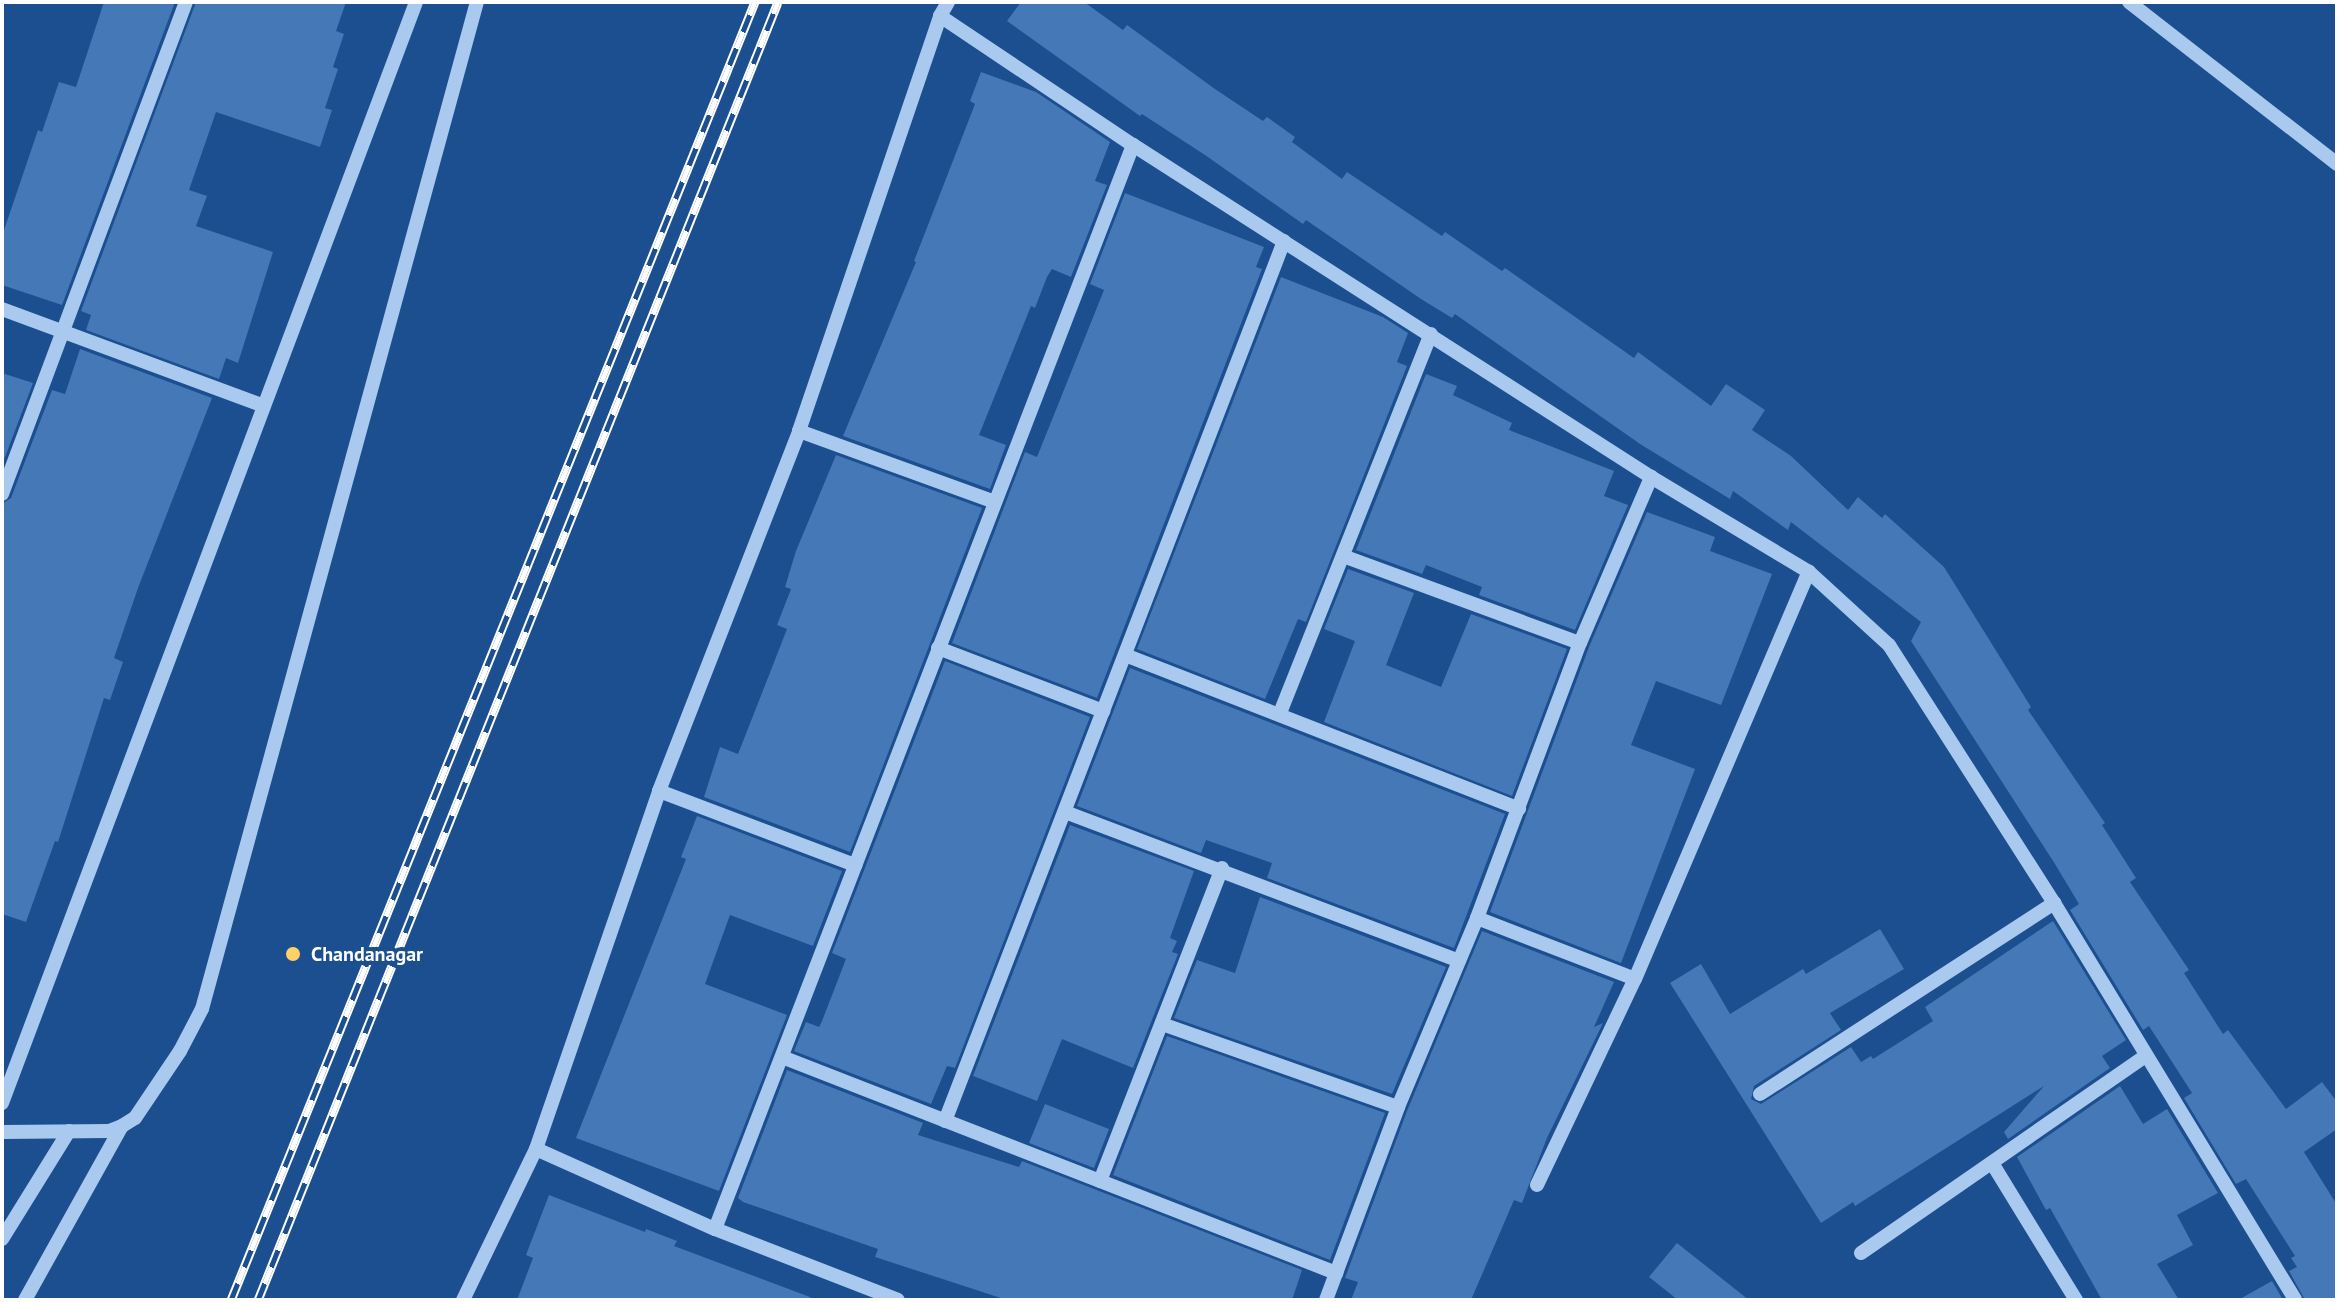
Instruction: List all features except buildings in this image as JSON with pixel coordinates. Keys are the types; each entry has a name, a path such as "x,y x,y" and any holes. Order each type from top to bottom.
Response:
{"street":[{"path":"2,494 186,2"},
{"path":"2,1103 416,2"},
{"path":"25,1300 129,1122 180,1051 202,1009 477,2"},
{"path":"463,1300 536,1149 659,791 799,431 940,16 948,2"},
{"path":"2129,2 2337,164"},
{"path":"940,16 1133,145 1651,477 1809,572 1889,645 2054,903 2295,1300"},
{"path":"715,1229 1133,145"},
{"path":"945,1121 1284,241"},
{"path":"2,309 264,406"},
{"path":"1280,713 1431,334"},
{"path":"799,431 995,502"},
{"path":"1326,1300 1398,1107 1477,918 1580,643 1651,477"},
{"path":"1343,556 1580,643"},
{"path":"1537,1185 1635,979 1809,572"},
{"path":"938,648 1103,711"},
{"path":"1125,655 1280,713 1519,809"},
{"path":"659,791 855,865"},
{"path":"1065,812 1222,868 1459,961"},
{"path":"1100,1181 1222,868"},
{"path":"1760,1094 2054,903"},
{"path":"1477,918 1635,979"},
{"path":"1162,1024 1398,1107"},
{"path":"1861,1253 2145,1056"},
{"path":"782,1057 1336,1273"},
{"path":"2,1132 109,1131 129,1122"},
{"path":"2,1239 69,1131"},
{"path":"536,1149 715,1229 898,1300"},
{"path":"1992,1163 2074,1299"}],"railway":[{"path":"231,1300 755,2"},
{"path":"258,1300 778,2"}],"place":[{"name":"Chandanagar","path":"293,954"}]}
